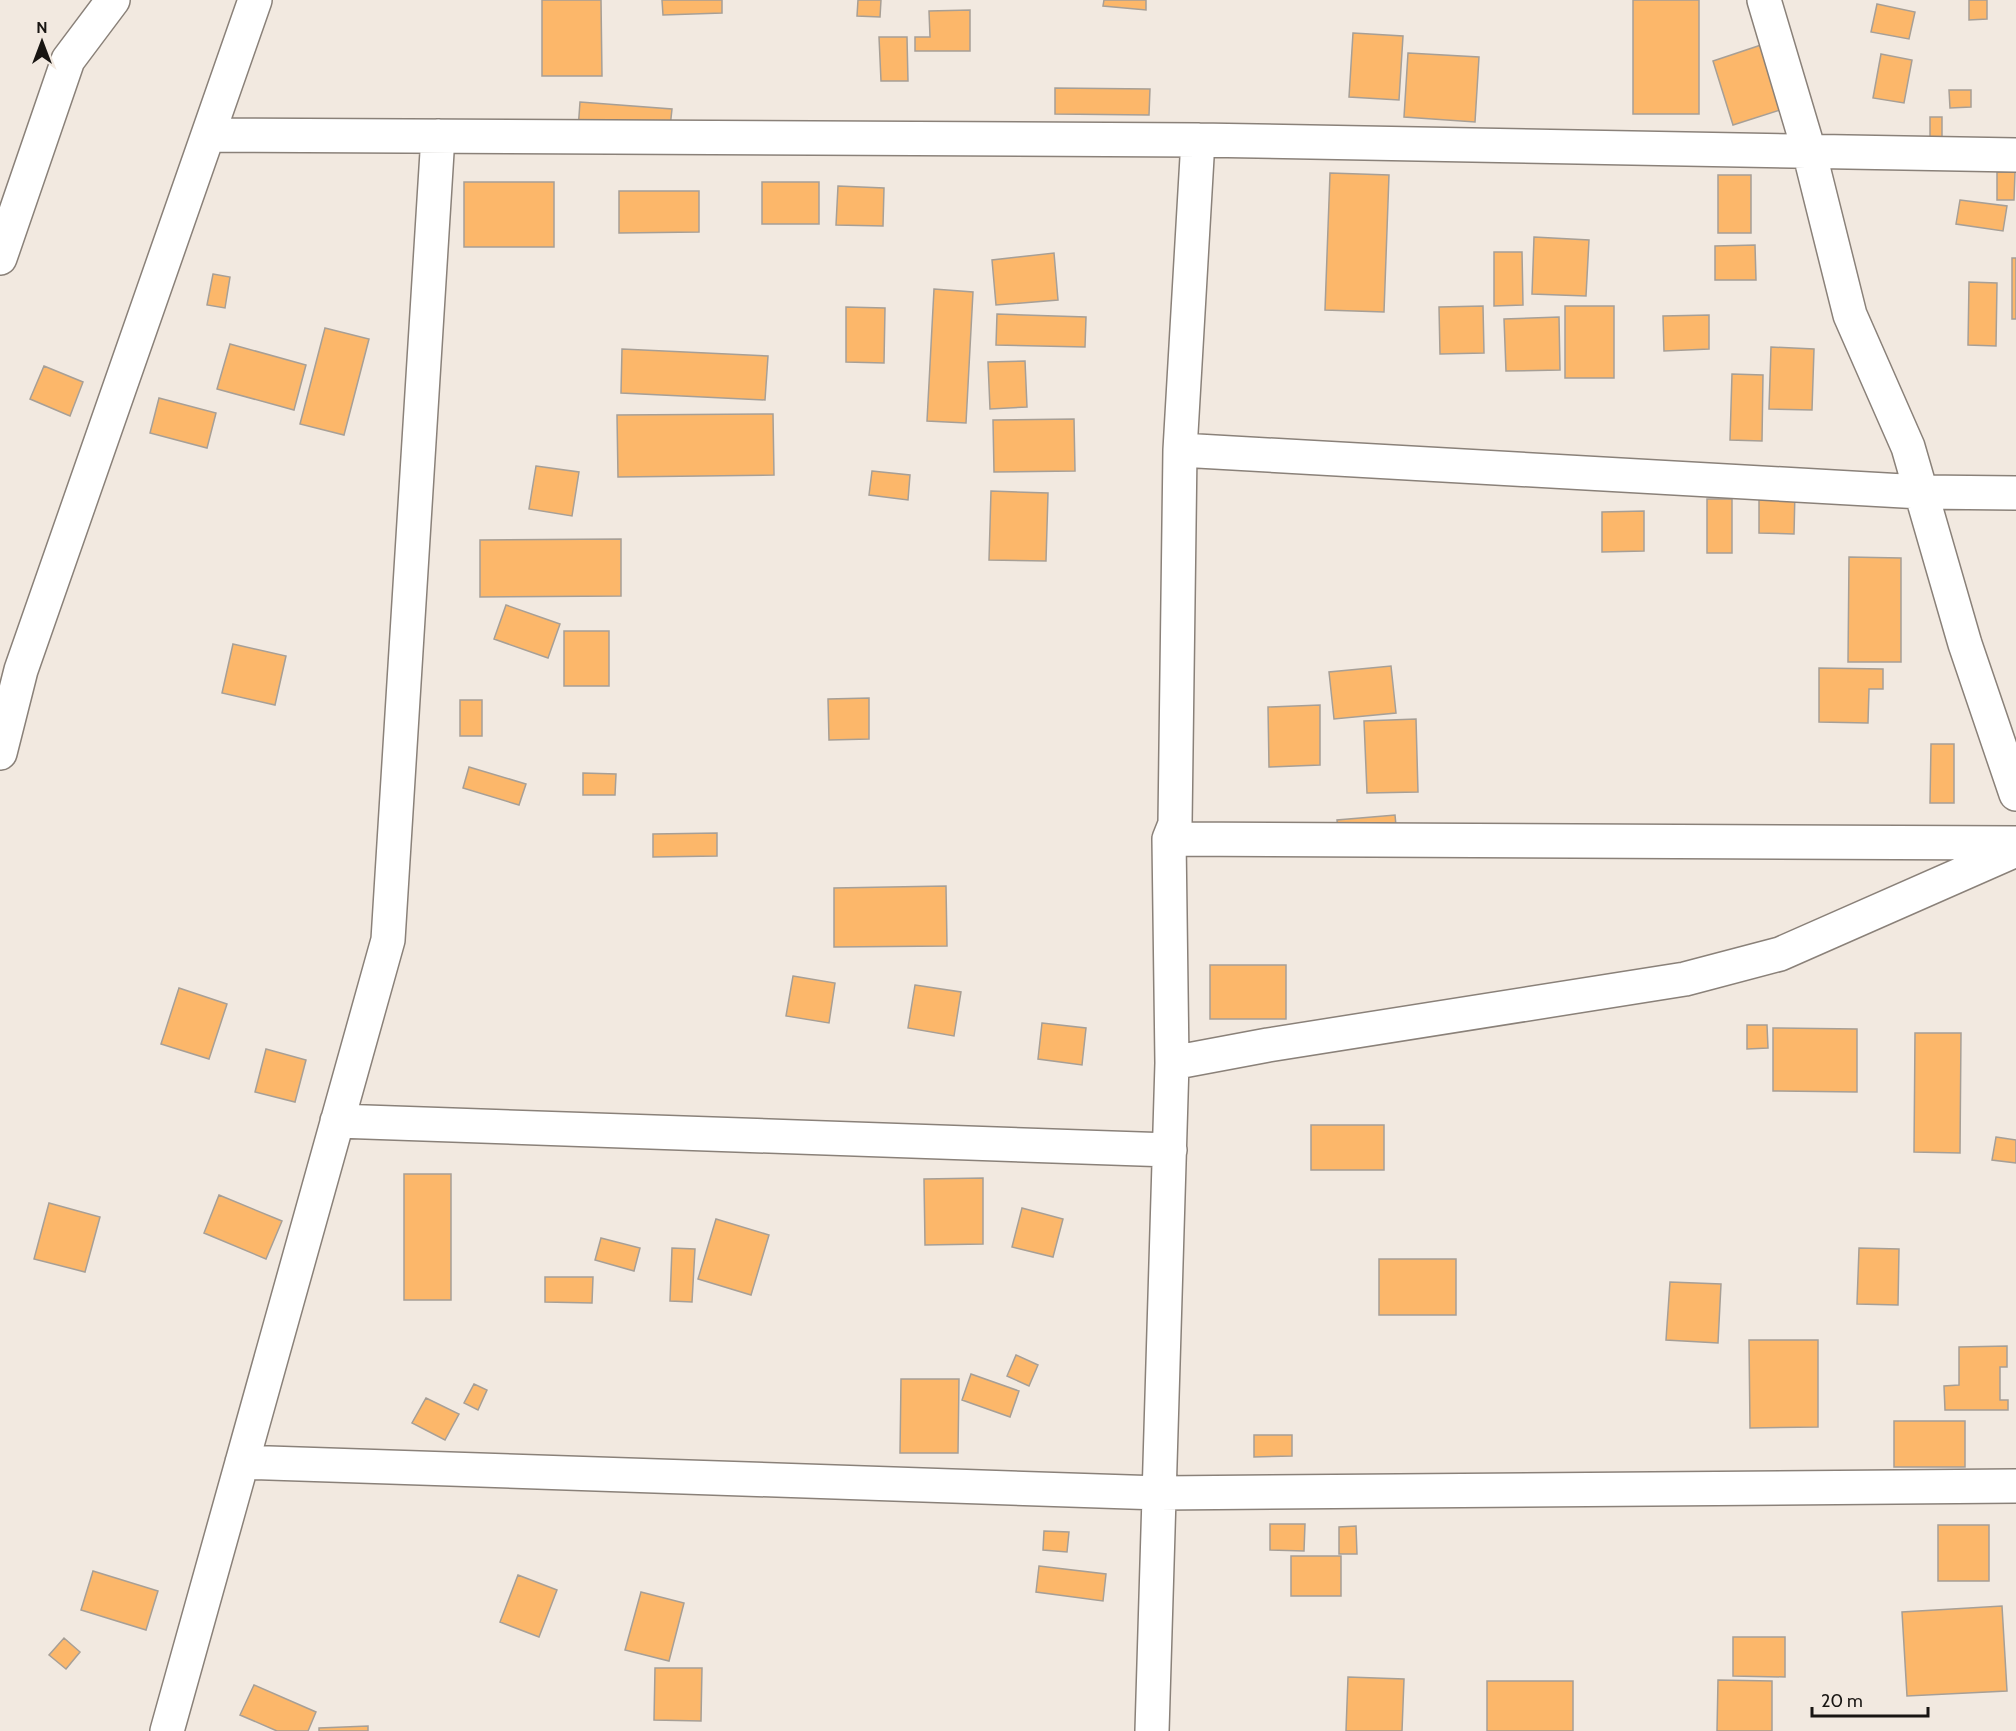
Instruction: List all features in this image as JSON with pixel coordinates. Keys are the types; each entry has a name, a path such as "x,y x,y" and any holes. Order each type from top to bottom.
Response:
{"street":[{"path":"0,258 68,60 113,0"},
{"path":"0,753 10,668 209,135 255,0"},
{"path":"1764,0 1809,151 1851,315 1908,447 1965,644 2016,794"},
{"path":"209,135 1198,140 2016,155"},
{"path":"167,1731 388,940 438,136"},
{"path":"1152,1731 1172,1063 1169,839 1175,824 1180,450 1198,140"},
{"path":"1180,450 1921,492 2016,492"},
{"path":"1169,839 2016,843"},
{"path":"1172,1063 1268,1045 1685,979 1780,954 2016,850"},
{"path":"337,1121 1170,1150"},
{"path":"242,1462 1160,1493 2016,1486"}],"building":[{"path":"542,0 601,0 602,76 542,76"},
{"path":"662,0 722,0 722,13 663,15"},
{"path":"858,0 881,0 880,17 857,16"},
{"path":"1104,0 1146,0 1146,10 1103,6"},
{"path":"1633,0 1699,0 1699,114 1633,114"},
{"path":"1969,0 1987,0 1987,19 1969,20"},
{"path":"1877,4 1915,12 1909,39 1871,32"},
{"path":"970,10 970,51 915,51 915,37 930,37 929,11"},
{"path":"1353,33 1403,36 1399,100 1349,97"},
{"path":"879,37 907,37 908,81 881,81"},
{"path":"1761,45 1783,109 1733,125 1713,61"},
{"path":"1408,53 1479,57 1475,122 1404,117"},
{"path":"1881,54 1912,60 1904,103 1873,98"},
{"path":"1055,88 1150,89 1149,115 1055,114"},
{"path":"1949,90 1971,90 1971,107 1950,108"},
{"path":"580,102 672,109 669,137 578,130"},
{"path":"1930,117 1942,117 1942,140 1930,140"},
{"path":"1997,172 2015,172 2014,200 1997,200"},
{"path":"1330,173 1389,175 1384,312 1325,310"},
{"path":"1718,175 1751,175 1751,233 1718,233"},
{"path":"464,182 554,182 554,247 464,247"},
{"path":"762,182 819,182 819,224 762,224"},
{"path":"838,186 884,188 883,226 836,225"},
{"path":"619,191 699,191 699,232 619,233"},
{"path":"1960,200 2007,206 2003,231 1956,224"},
{"path":"1534,237 1589,240 1586,296 1532,294"},
{"path":"1755,245 1756,280 1715,280 1715,246"},
{"path":"1494,252 1522,252 1523,305 1494,306"},
{"path":"1054,253 1058,300 996,305 992,260"},
{"path":"2012,258 2016,258 2016,319 2012,319"},
{"path":"213,274 230,277 225,308 207,305"},
{"path":"1969,282 1997,283 1996,346 1968,345"},
{"path":"934,289 973,292 966,423 927,421"},
{"path":"1483,306 1484,353 1440,354 1439,307"},
{"path":"1565,306 1614,306 1614,378 1565,378"},
{"path":"846,307 885,308 884,363 846,362"},
{"path":"997,314 1086,317 1085,347 996,345"},
{"path":"1709,315 1709,349 1664,351 1663,316"},
{"path":"1559,317 1560,370 1506,371 1504,319"},
{"path":"325,328 369,339 344,435 300,424"},
{"path":"230,344 306,365 294,410 217,389"},
{"path":"1771,347 1814,349 1812,410 1769,409"},
{"path":"622,349 768,356 765,400 621,393"},
{"path":"1025,361 1027,407 990,409 988,362"},
{"path":"44,366 83,382 70,416 30,399"},
{"path":"1732,374 1763,375 1762,441 1730,440"},
{"path":"159,398 216,413 207,448 150,433"},
{"path":"773,414 774,475 618,477 617,415"},
{"path":"1074,419 1075,471 994,472 993,420"},
{"path":"536,466 579,472 572,516 529,509"},
{"path":"872,471 910,475 908,500 869,495"},
{"path":"991,491 1048,493 1046,561 989,560"},
{"path":"1759,491 1795,491 1794,534 1759,533"},
{"path":"1707,499 1732,499 1732,553 1707,553"},
{"path":"1644,511 1644,551 1602,552 1602,512"},
{"path":"621,539 621,596 480,597 480,540"},
{"path":"1849,557 1901,558 1901,662 1848,662"},
{"path":"506,605 560,624 548,658 494,639"},
{"path":"564,631 609,631 609,686 564,686"},
{"path":"233,644 286,656 275,705 222,693"},
{"path":"1391,666 1396,713 1334,719 1329,672"},
{"path":"1819,668 1883,669 1883,689 1869,689 1868,723 1819,722"},
{"path":"869,698 869,739 829,740 828,699"},
{"path":"460,700 482,700 482,736 460,736"},
{"path":"1320,705 1320,765 1269,767 1268,707"},
{"path":"1416,719 1418,792 1367,793 1364,721"},
{"path":"1931,744 1954,744 1954,803 1930,803"},
{"path":"469,767 526,784 519,805 463,788"},
{"path":"583,773 616,774 615,795 583,795"},
{"path":"1395,815 1398,846 1340,851 1337,820"},
{"path":"717,833 717,856 653,857 653,834"},
{"path":"946,886 947,946 834,947 834,888"},
{"path":"1210,965 1286,965 1286,1019 1210,1019"},
{"path":"793,976 835,983 829,1023 786,1016"},
{"path":"915,985 961,992 954,1036 908,1028"},
{"path":"179,988 227,1004 209,1059 161,1044"},
{"path":"1042,1023 1086,1028 1082,1065 1038,1059"},
{"path":"1747,1025 1767,1025 1768,1048 1747,1049"},
{"path":"1773,1028 1857,1029 1857,1092 1773,1091"},
{"path":"1915,1033 1961,1033 1960,1153 1914,1152"},
{"path":"266,1049 306,1060 295,1102 255,1092"},
{"path":"1311,1125 1384,1125 1384,1170 1311,1170"},
{"path":"1996,1137 2016,1140 2016,1163 1992,1160"},
{"path":"404,1174 451,1174 451,1300 404,1300"},
{"path":"983,1178 983,1244 925,1245 924,1179"},
{"path":"219,1195 282,1221 266,1259 204,1233"},
{"path":"49,1203 100,1217 85,1272 34,1259"},
{"path":"1022,1208 1063,1219 1053,1257 1012,1247"},
{"path":"716,1219 769,1235 751,1295 698,1279"},
{"path":"601,1238 640,1248 634,1271 595,1260"},
{"path":"672,1248 695,1249 692,1302 670,1301"},
{"path":"1859,1248 1899,1249 1898,1305 1857,1304"},
{"path":"1379,1259 1456,1259 1456,1315 1379,1315"},
{"path":"545,1277 593,1277 592,1303 545,1302"},
{"path":"1670,1282 1721,1284 1718,1343 1666,1340"},
{"path":"1749,1340 1818,1340 1818,1427 1750,1428"},
{"path":"2007,1346 2007,1367 2000,1367 2000,1400 2008,1400 2008,1410 1945,1410 1944,1386 1959,1385 1959,1347"},
{"path":"1016,1355 1038,1365 1029,1386 1007,1376"},
{"path":"971,1374 1019,1391 1010,1417 962,1400"},
{"path":"901,1379 959,1379 958,1453 900,1453"},
{"path":"474,1384 487,1390 478,1410 464,1403"},
{"path":"426,1398 459,1414 445,1440 412,1423"},
{"path":"1894,1421 1965,1421 1965,1467 1894,1467"},
{"path":"1254,1435 1292,1435 1292,1456 1254,1457"},
{"path":"1270,1524 1305,1524 1304,1551 1270,1550"},
{"path":"1938,1525 1989,1525 1989,1581 1938,1581"},
{"path":"1356,1526 1357,1554 1339,1554 1339,1527"},
{"path":"1044,1531 1069,1532 1067,1552 1043,1550"},
{"path":"1291,1556 1341,1556 1341,1596 1291,1596"},
{"path":"1039,1566 1106,1574 1103,1601 1036,1592"},
{"path":"93,1571 158,1591 146,1630 81,1610"},
{"path":"518,1575 557,1590 539,1637 500,1622"},
{"path":"641,1592 684,1603 669,1661 625,1650"},
{"path":"2002,1606 2007,1691 1907,1696 1902,1612"},
{"path":"1733,1637 1785,1637 1785,1677 1733,1676"},
{"path":"64,1638 80,1652 66,1669 49,1655"},
{"path":"655,1668 702,1668 701,1721 654,1720"},
{"path":"1348,1677 1404,1679 1402,1731 1346,1731"},
{"path":"1718,1680 1772,1681 1772,1731 1717,1731"},
{"path":"1487,1681 1573,1681 1573,1731 1487,1731"},
{"path":"254,1685 316,1712 308,1731 277,1731 240,1715"},
{"path":"368,1726 368,1731 319,1731 319,1728"}]}
